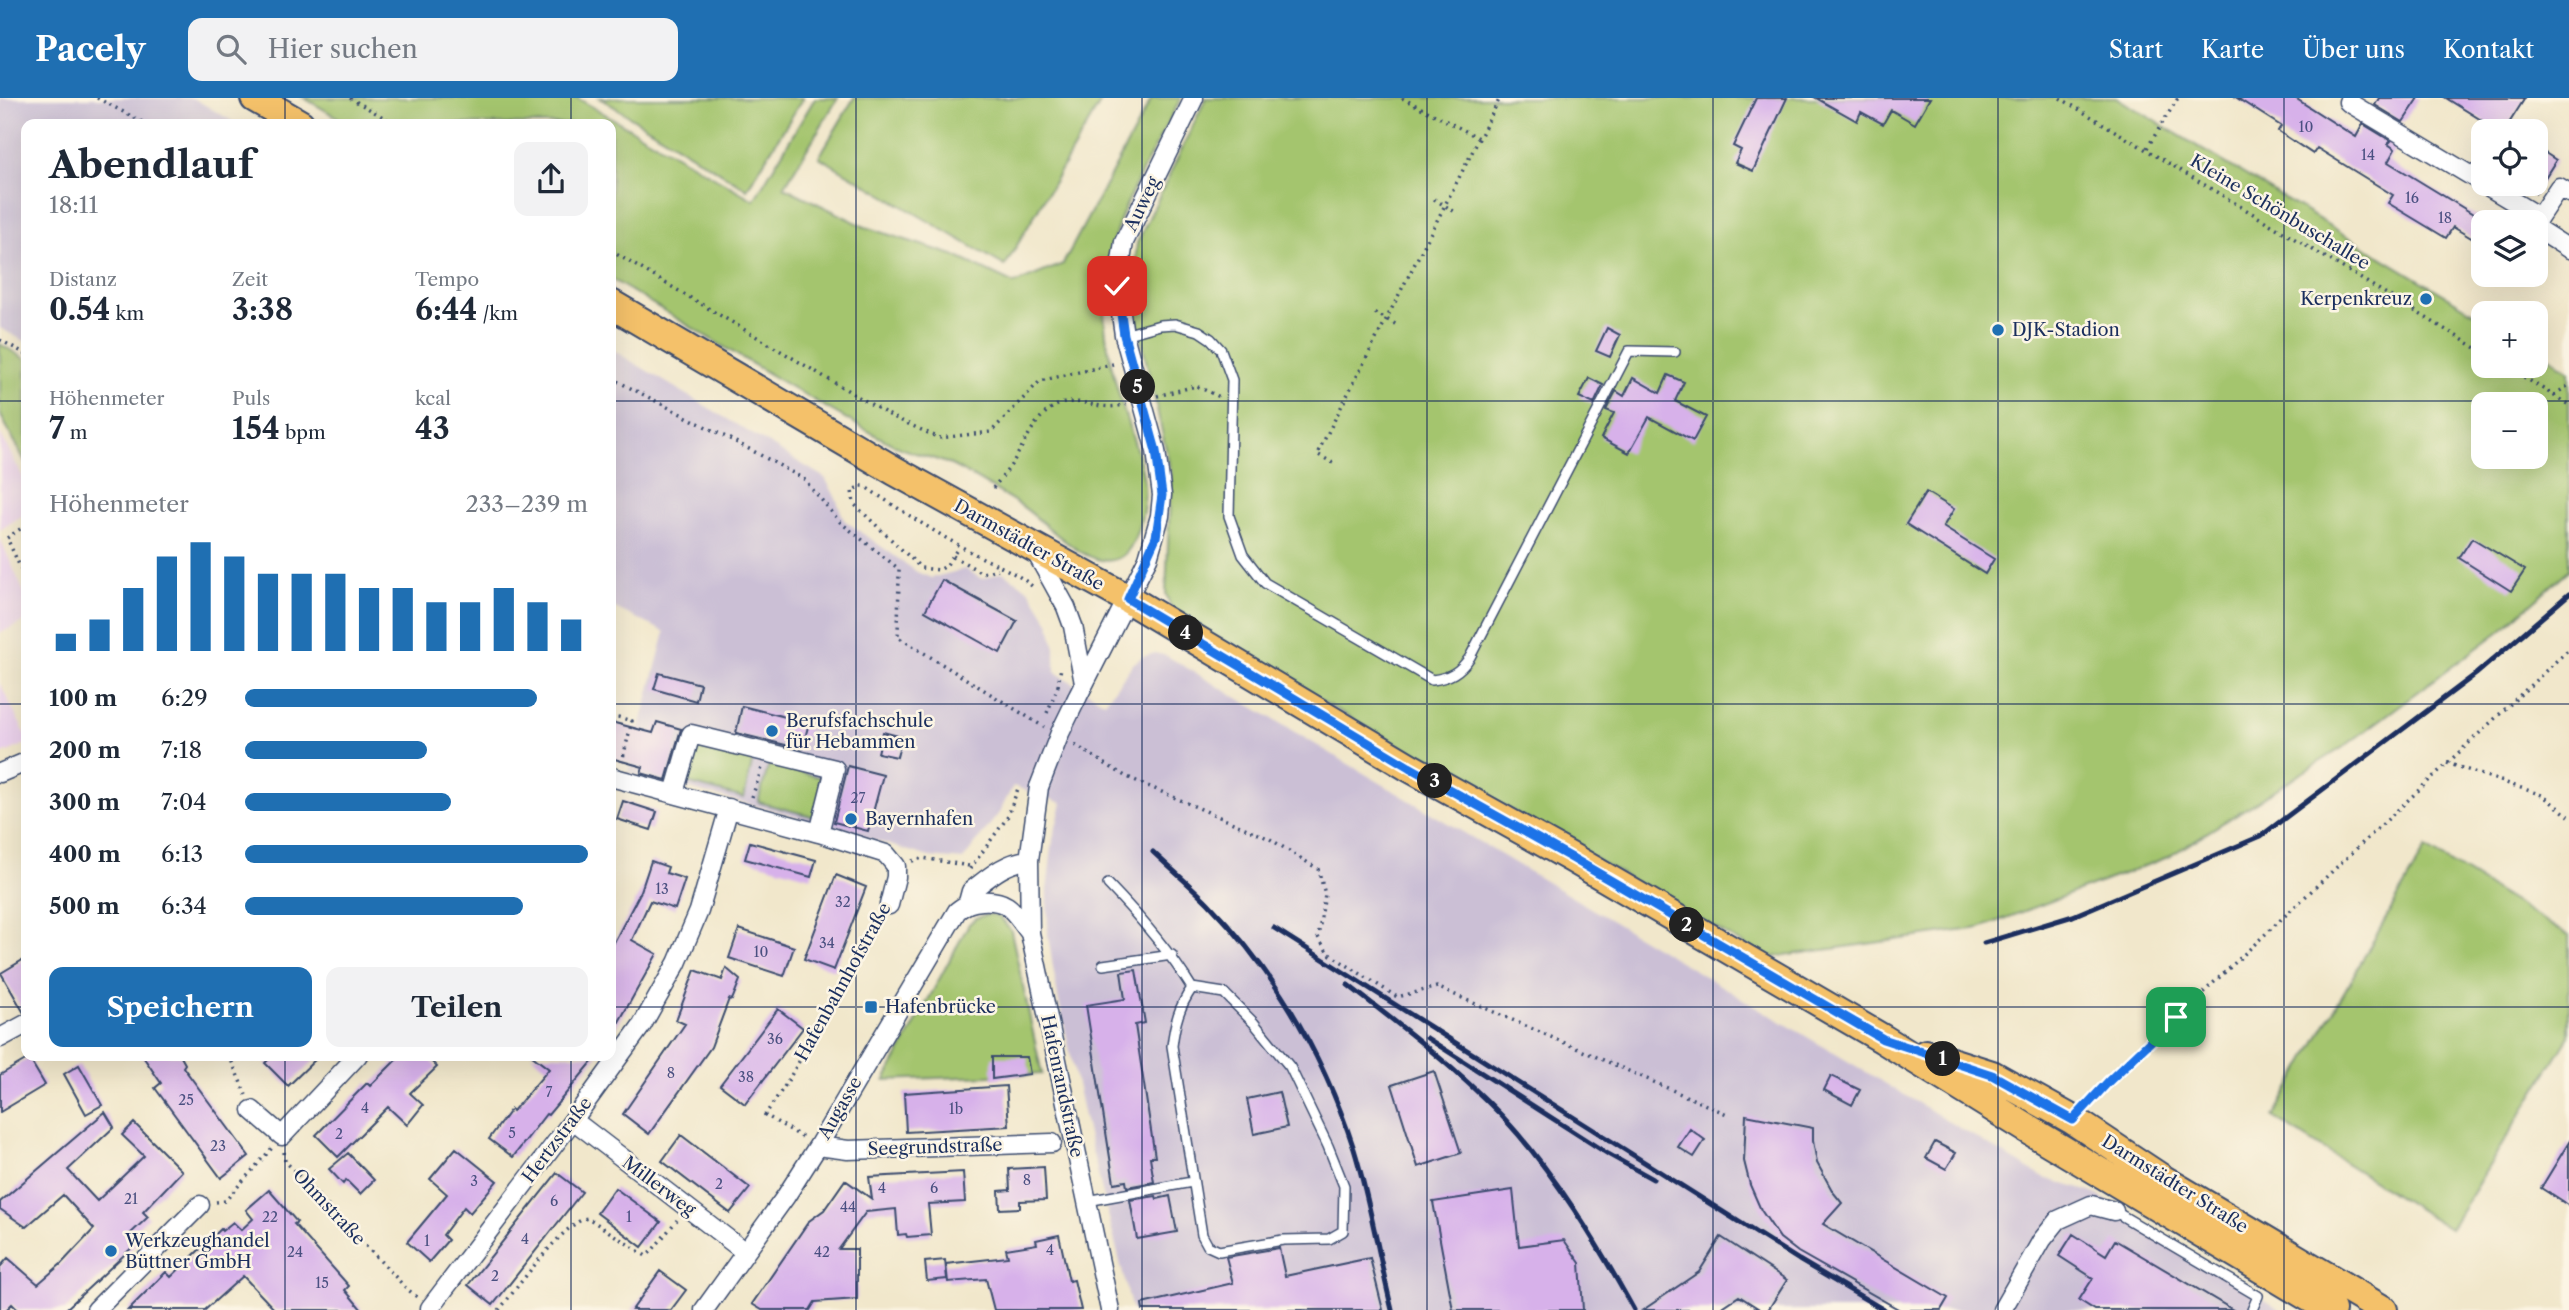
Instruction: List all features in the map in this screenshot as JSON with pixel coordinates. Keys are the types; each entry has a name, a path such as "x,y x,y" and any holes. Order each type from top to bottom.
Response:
{"main road":[{"path":"255,98 291,119"},
{"name":"Darmstädter Straße","path":"616,307 895,471 1128,599 1409,767 1572,858 1883,1039 2331,1310"},
{"name":"Darmstädter Straße","path":"1883,1039 1992,1075 2073,1120 2162,1178 2383,1310"}],"street":[{"name":"Auweg","path":"1128,599 1148,558 1160,516 1162,495 1158,463 1124,335 1117,286 1124,242 1194,98"},
{"path":"2347,99 2471,176"},
{"path":"2545,210 2559,187 2569,193"},
{"path":"2501,196 2520,210"},
{"path":"2548,231 2569,249"},
{"path":"1033,547 1066,607 1073,626 1080,690"},
{"path":"1028,860 1040,787 1080,690 1128,599"},
{"path":"674,793 691,734 835,769 819,833"},
{"path":"0,773 21,764"},
{"name":"Hafenbahnhofstraße","path":"616,779 874,849 892,859 896,866 897,877 889,905"},
{"name":"Hertzstraße","path":"616,1061 642,1025 677,963 699,911 729,808"},
{"name":"Augasse","path":"704,1310 818,1146 971,891 1012,863 1028,860"},
{"name":"Hafenrandstraße","path":"1028,860 1030,933 1111,1310"},
{"path":"963,906 997,900 1004,903 1030,933"},
{"path":"0,1038 21,1027"},
{"path":"252,1110 282,1136 352,1061"},
{"name":"Hertzstraße","path":"430,1308 616,1061"},
{"name":"Millerweg","path":"573,1120 745,1252"},
{"name":"Seegrundstraße","path":"818,1146 848,1150 1052,1143"},
{"path":"96,1310 200,1205"},
{"path":"2002,1310 2042,1240 2058,1220 2091,1205 2114,1211"}],"lane":[{"path":"1124,335 1160,325 1175,324 1199,331 1221,350 1232,380 1229,516 1243,555 1265,583 1432,680 1462,669 1470,657 1629,351 1675,352"},
{"path":"1108,884 1146,923 1172,955 1192,988 1224,993 1254,1023 1290,1067 1344,1186 1343,1231 1329,1239 1283,1240 1219,1251 1208,1245 1202,1235 1192,1182 1172,1045 1181,1003 1192,988"},
{"path":"1102,965 1172,955"},
{"path":"1087,1200 1192,1182"},
{"path":"2114,1211 2258,1296 2252,1310"}],"path":[{"path":"97,98 137,119"},
{"path":"350,98 386,119"},
{"path":"1402,98 1479,138"},
{"path":"1332,463 1317,454 1500,98"},
{"name":"Kleine Schönbuschallee","path":"2060,98 2471,345"},
{"path":"2147,148 2178,98"},
{"path":"1434,200 1457,213"},
{"path":"616,254 891,416 939,438 991,432 1040,382 1131,360"},
{"path":"1376,313 1399,326"},
{"path":"0,340 21,351"},
{"path":"2525,378 2569,405"},
{"path":"616,382 804,479 840,522 899,569 898,637 1046,728"},
{"path":"2554,395 2569,385"},
{"path":"993,488 1016,458 1038,417 1054,408 1071,402 1112,408 1196,386 1231,401"},
{"path":"1000,569 982,573 955,554 946,566 939,570 921,568 854,504 852,491 864,486 947,539 1000,569 1018,576 1036,591"},
{"path":"21,528 7,538 21,569"},
{"path":"2073,1120 2109,1081 2569,649"},
{"path":"1058,686 1061,665"},
{"path":"616,716 632,721 622,764 624,769 616,779"},
{"path":"1068,741 1125,776 1270,839 1318,869 1325,894 1318,937 1328,953 1397,997 1437,987 1729,1115"},
{"path":"748,813 766,753"},
{"path":"2447,763 2542,795 2569,816"},
{"path":"963,906 970,866 1007,818 1021,781"},
{"path":"923,858 970,866"},
{"name":"Hafenbahnhofstraße","path":"818,1146 765,1115 786,1084 889,905"},
{"path":"232,1061 252,1110"},
{"path":"200,1205 225,1201 282,1136"},
{"name":"Ohmstraße","path":"282,1136 285,1161 405,1288 430,1308"},
{"path":"499,1310 540,1259 581,1219 588,1218 646,1256 688,1208"}],"shaded area":[{"path":"0,98 193,98 229,119 21,119 21,339 0,328"},
{"path":"616,352 825,478 844,520 917,572 931,578 965,569 982,579 1002,572 1020,583 1030,591 1050,624 1055,648 1055,672 1105,702 1133,664 1142,657 1155,653 1167,656 2044,1178 2094,1193 2281,1310 1132,1310 1087,1130 1057,992 1048,936 1047,891 1053,839 1062,803 1013,786 999,813 963,860 929,857 788,814 628,773 665,632 616,608"},
{"path":"0,433 21,473 21,516 0,530"},
{"path":"0,538 21,586 21,623 0,633"},
{"path":"0,683 21,726 21,746 0,755"}],"green space":[{"path":"304,98 577,98 613,119 340,119"},
{"path":"600,98 803,98 747,189"},
{"path":"815,98 838,98 784,187 865,227 953,255 1014,284 1063,264 1152,98 1181,98 1136,183 1113,240 1107,270 1104,302 1106,335 1118,390 1140,463 1144,495 1138,529 1128,551 1122,556 1110,561 1096,559 1081,552 1027,510 976,478 944,462 890,443 616,282 616,120 754,200"},
{"path":"854,98 1103,98 1005,266 819,157"},
{"path":"1206,98 2117,98 2471,311 2471,378 2548,378 2548,357 2569,370 2569,570 2500,631 2345,746 2168,857 1980,928 1767,958 1178,618 1166,594 1171,472 1132,298 1137,243"},
{"path":"0,344 21,356 21,454 0,414"},
{"path":"698,745 753,759 744,798 687,783"},
{"path":"769,764 823,778 815,817 758,802"},
{"path":"2426,848 2569,936 2569,1036 2450,1229 2273,1117"},
{"path":"989,914 999,916 1011,931 1042,1074 885,1080 969,924 976,918"}],"building":[{"path":"1756,98 1787,98 1753,171 1735,163 1741,150 1733,146"},
{"path":"1816,98 1930,98 1915,124 1891,110 1883,124 1861,112 1857,121"},
{"path":"2237,98 2295,98 2356,137 2363,124 2391,141 2388,144 2395,149 2388,162 2471,213 2471,238 2453,227 2446,238 2388,203 2393,195 2317,148 2313,154 2278,131 2281,126"},
{"path":"2379,98 2419,98 2403,122 2375,105"},
{"path":"2446,98 2525,98 2512,119 2480,119"},
{"path":"2548,155 2556,160 2548,173"},
{"path":"1607,328 1620,335 1610,357 1596,351"},
{"path":"1668,375 1684,382 1675,401 1706,417 1693,441 1649,417 1629,453 1601,438 1614,413 1606,410 1616,391 1624,396 1633,378 1660,393"},
{"path":"1589,378 1603,385 1594,404 1579,397"},
{"path":"1926,492 1954,509 1943,527 1994,559 1985,574 1906,524"},
{"path":"2472,538 2525,570 2511,591 2459,558"},
{"path":"942,580 1017,621 1000,653 925,611"},
{"path":"659,673 700,684 696,701 654,689"},
{"name":"Berufsfachschule für Hebammen","path":"742,706 809,723 802,749 736,733"},
{"path":"657,722 681,729 666,780 641,773 643,767 616,759 616,723 653,733"},
{"path":"883,732 902,737 897,757 878,753"},
{"path":"848,766 883,775 868,831 834,822"},
{"path":"623,801 657,812 651,830 617,819"},
{"path":"750,842 816,860 811,877 745,859"},
{"path":"651,861 668,867 666,873 685,879 675,909 650,901 632,940 657,954 616,1027 616,938 641,891"},
{"path":"836,875 866,887 834,970 804,959"},
{"path":"739,929 794,947 784,976 729,958"},
{"path":"21,961 21,1008 1,973"},
{"path":"726,968 740,980 732,1000 729,999 711,1047 649,1134 623,1114 685,1024 676,1020 695,970 722,980"},
{"path":"1136,970 1145,1023 1135,1025 1155,1157 1150,1157 1154,1182 1127,1187 1126,1181 1114,1183 1086,1005 1125,999 1121,972"},
{"path":"778,1009 803,1028 745,1104 720,1085"},
{"path":"992,1057 1027,1057 1030,1074 992,1079"},
{"path":"24,1061 31,1061 45,1085 0,1112 0,1075"},
{"path":"146,1061 183,1061 183,1067 249,1156 221,1178 155,1088 161,1083"},
{"path":"267,1061 314,1061 288,1086 265,1063"},
{"path":"395,1061 431,1061 437,1067 410,1093 423,1105 407,1125 388,1107 338,1157 316,1135 367,1083 370,1086"},
{"path":"539,1061 593,1061 548,1115 546,1114 513,1157 489,1139 511,1109 513,1111 549,1069"},
{"path":"79,1065 102,1105 86,1114 64,1074"},
{"path":"1434,1071 1461,1153 1418,1167 1392,1085"},
{"path":"1831,1076 1860,1090 1852,1105 1824,1090"},
{"path":"1006,1086 1009,1126 906,1132 904,1093"},
{"path":"1279,1092 1287,1127 1254,1134 1247,1099"},
{"path":"105,1112 114,1127 68,1170 97,1201 144,1156 122,1135 134,1123 182,1171 143,1212 148,1217 130,1234 137,1243 65,1310 18,1310 12,1304 6,1310 0,1310 0,1267 8,1258 38,1284 94,1229 63,1195 26,1227 0,1209 0,1202"},
{"path":"1746,1115 1813,1128 1817,1163 1842,1203 1823,1224 1948,1298 1941,1310 1900,1310 1798,1252 1780,1238 1761,1210 1750,1185 1744,1161"},
{"path":"1690,1129 1705,1140 1694,1157 1678,1147"},
{"path":"681,1135 750,1188 730,1213 662,1161"},
{"path":"1935,1142 1956,1153 1946,1169 1926,1158"},
{"path":"2569,1142 2569,1206 2541,1188"},
{"path":"456,1148 497,1181 470,1213 464,1207 443,1235 448,1240 429,1262 407,1242 447,1194 430,1179"},
{"path":"348,1153 374,1180 360,1194 346,1180 343,1184 329,1169"},
{"path":"1044,1167 1046,1200 1020,1201 1020,1208 1000,1209 999,1191 1010,1190 1009,1169"},
{"path":"963,1172 965,1202 928,1204 931,1235 898,1235 896,1209 866,1212 839,1249 857,1249 857,1299 815,1302 810,1310 762,1310 752,1304 809,1221 824,1210 845,1180 872,1199 869,1177"},
{"path":"557,1173 582,1192 493,1305 468,1285"},
{"path":"615,1188 661,1222 642,1247 597,1213"},
{"path":"269,1190 297,1222 294,1224 349,1286 345,1290 362,1310 275,1310 243,1276 205,1310 128,1310 166,1272 171,1277 221,1229 222,1231 233,1222 241,1230 253,1219 246,1210"},
{"path":"1513,1190 1519,1246 1564,1240 1580,1263 1583,1310 1453,1310 1433,1202"},
{"path":"1156,1196 1157,1199 1170,1196 1177,1232 1137,1239 1130,1200"},
{"path":"2073,1234 2106,1255 2115,1240 2233,1310 2095,1310 2079,1300 2093,1278 2059,1256"},
{"path":"1059,1235 1069,1281 1074,1280 1081,1310 994,1310 986,1279 948,1282 946,1264 1008,1257 1006,1249 1037,1244 1036,1240"},
{"path":"1721,1237 1787,1280 1768,1310 1761,1310 1739,1296 1718,1310 1643,1310 1699,1272"},
{"path":"1279,1248 1285,1276 1370,1258 1383,1310 1143,1310 1142,1304 1233,1283 1226,1257"},
{"path":"945,1260 947,1279 927,1281 925,1262"},
{"path":"660,1271 686,1290 671,1310 632,1310"}],"railway":[{"path":"1984,943 2073,916 2261,836 2476,674 2569,594"},
{"path":"1153,852 1201,896 1255,958 1295,1017 1312,1049 1328,1081 1354,1149 1392,1310"},
{"path":"1274,928 1799,1260 1884,1310"},
{"path":"1348,985 1447,1064 1502,1116 1540,1161 1574,1209 1634,1310"},
{"path":"1427,1038 1608,1154 1653,1179"}],"place":[{"name":"Kerpenkreuz","path":"2426,299"},
{"name":"DJK-Stadion","path":"1998,330"},
{"name":"Berufsfachschule für Hebammen","path":"772,731"},
{"name":"Bayernhafen","path":"851,819"},
{"name":"Hafenbrücke","path":"871,1007"},
{"name":"Werkzeughandel Büttner GmbH","path":"111,1251"}],"route":[{"path":"1117,286 1124,335 1156,451 1162,495 1156,537 1128,599 1409,767 1572,858 1883,1039 1992,1075 2073,1120 2109,1081 2176,1017"}]}
